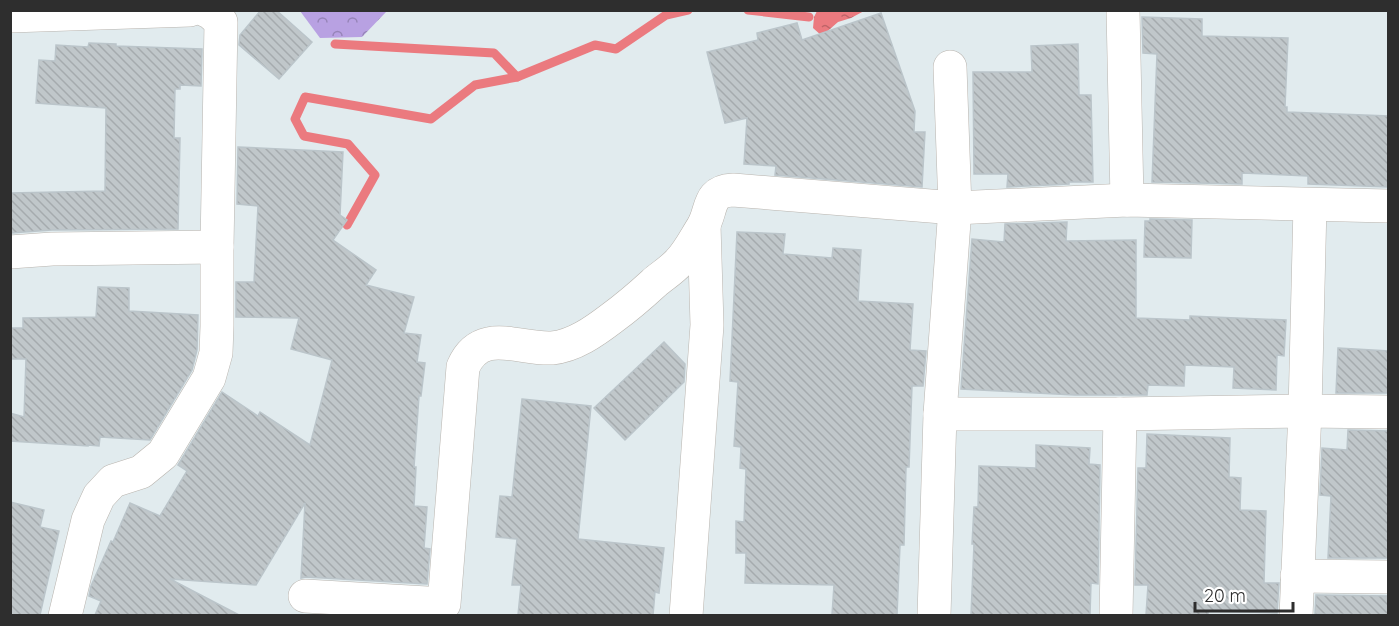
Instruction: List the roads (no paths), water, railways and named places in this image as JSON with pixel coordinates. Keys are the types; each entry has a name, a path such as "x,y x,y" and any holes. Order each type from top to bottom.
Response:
{"street":[{"path":"10,16 190,10"},
{"path":"65,615 88,520 99,496 113,481 141,472 163,454 209,378 216,353 220,22 206,10"},
{"path":"1123,10 1127,200"},
{"path":"934,615 940,414 955,208 950,67"},
{"path":"305,596 444,610 463,367 466,359 472,352 500,341 525,347 553,348 578,341 612,319 679,263 704,225 714,199 724,190 955,208 1127,200 1389,206"},
{"path":"1296,615 1305,411 1310,205"},
{"path":"686,615 707,325 704,225"},
{"path":"10,252 52,249 217,247"},
{"path":"940,414 1389,412"},
{"path":"1116,615 1120,414"},
{"path":"1297,576 1389,577"}],"water":[{"path":"817,11 864,11 838,22 822,36 813,28"}],"waterway":[{"path":"347,225 375,175 348,144 304,136 295,119 305,97 431,119 475,85 517,77 595,45 616,49 666,15 688,10"},
{"path":"748,10 809,17"},
{"path":"335,44 494,53 517,77"}]}
